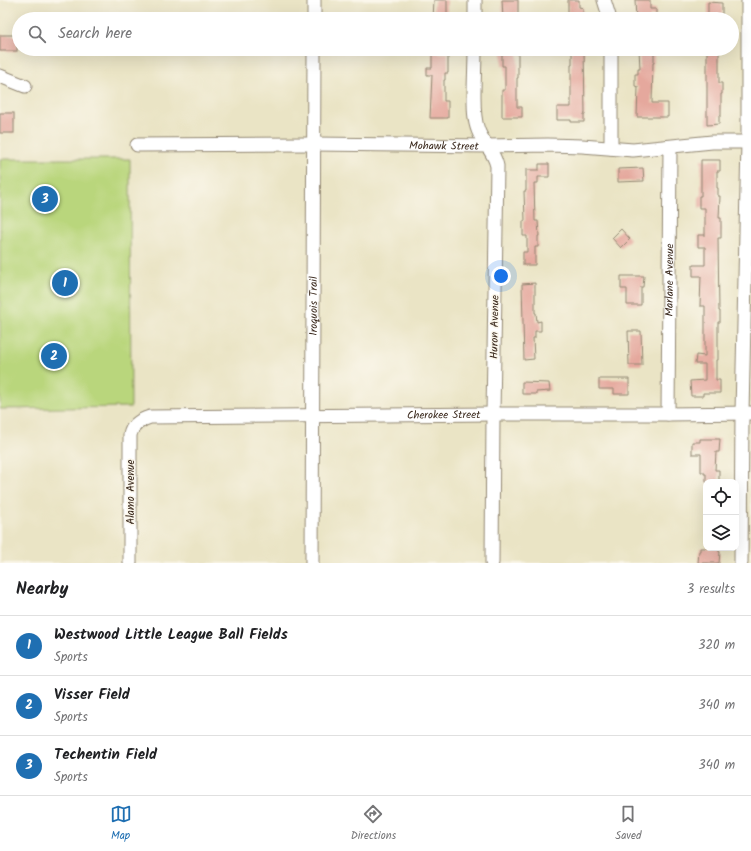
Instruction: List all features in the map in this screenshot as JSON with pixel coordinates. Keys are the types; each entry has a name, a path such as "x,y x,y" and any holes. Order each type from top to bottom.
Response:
{"street":[{"path":"314,0 314,12"},
{"path":"475,0 475,12"},
{"path":"604,0 608,12"},
{"path":"741,563 747,413 749,142 748,0"},
{"name":"Iroquois Trail","path":"312,563 314,56"},
{"name":"Huron Avenue","path":"475,56 475,118 478,132 495,159 497,166 492,414 492,563"},
{"path":"610,148 611,56"},
{"path":"0,76 25,86"},
{"name":"Mohawk Street","path":"137,145 548,145 634,150 712,142 749,142"},
{"name":"Marlane Avenue","path":"668,414 670,147"},
{"name":"Cherokee Street","path":"137,422 144,418 150,417 747,413"},
{"name":"Alamo Avenue","path":"130,563 130,436 131,430 137,422"}],"green space":[{"path":"0,159 130,159 131,407 0,409"}],"building":[{"path":"434,0 447,0 447,12 433,12"},
{"path":"502,0 518,0 518,12 503,12"},
{"path":"568,0 579,0 579,7 583,8 583,12 568,12"},
{"path":"635,0 650,0 650,9 656,9 656,12 636,12"},
{"path":"708,2 722,3 722,12 708,12"},
{"path":"0,35 12,35 12,51 0,51"},
{"path":"432,56 448,56 448,73 445,73 444,80 444,101 448,101 448,118 430,118 432,75 427,75 427,68 432,68"},
{"path":"502,56 518,56 517,107 522,107 522,117 502,117 502,90 505,90 505,66 502,66"},
{"path":"572,56 584,56 584,122 557,120 557,107 571,107"},
{"path":"639,56 654,56 652,103 668,103 668,117 637,117 638,87 635,86 635,74 638,74 638,69 640,69"},
{"path":"707,56 719,56 719,83 722,83 721,116 719,116 719,124 707,125"},
{"path":"0,113 14,113 14,133 0,133"},
{"path":"701,160 720,160 720,171 717,171 717,188 718,196 720,196 719,218 721,218 721,238 718,238 720,322 718,322 718,360 716,360 716,380 720,380 720,393 703,393 703,396 691,396 690,381 705,380 705,364 695,364 696,355 705,356 705,306 700,306 701,276 693,276 693,265 705,265 705,247 698,247 698,235 705,235 705,208 699,208 699,196 701,196"},
{"path":"539,164 549,164 549,177 538,177 538,183 534,183 535,221 538,221 539,236 538,247 535,247 535,265 523,265 523,252 527,252 527,236 523,236 523,221 525,221 524,191 526,191 526,170 539,170"},
{"path":"643,168 644,181 618,182 618,169"},
{"path":"621,229 630,239 621,248 612,238"},
{"path":"621,276 644,276 643,287 641,287 641,305 627,305 627,289 621,289"},
{"path":"535,283 535,313 537,322 541,321 541,331 535,331 535,338 533,338 534,359 524,360 522,284"},
{"path":"628,331 641,331 642,365 629,365"},
{"path":"599,379 629,379 629,394 614,394 614,389 599,389"},
{"path":"522,382 549,383 550,391 536,392 536,394 522,394"},
{"path":"700,439 720,439 719,452 716,452 715,470 719,470 719,479 706,479 706,474 701,472 701,454 692,454 692,442 700,442"},
{"path":"700,548 703,548 703,551 719,551 719,563 698,563"}],"place":[{"name":"Techentin Field","path":"45,199"},
{"name":"Westwood Little League Ball Fields","path":"65,283"},
{"name":"Visser Field","path":"54,356"}]}
